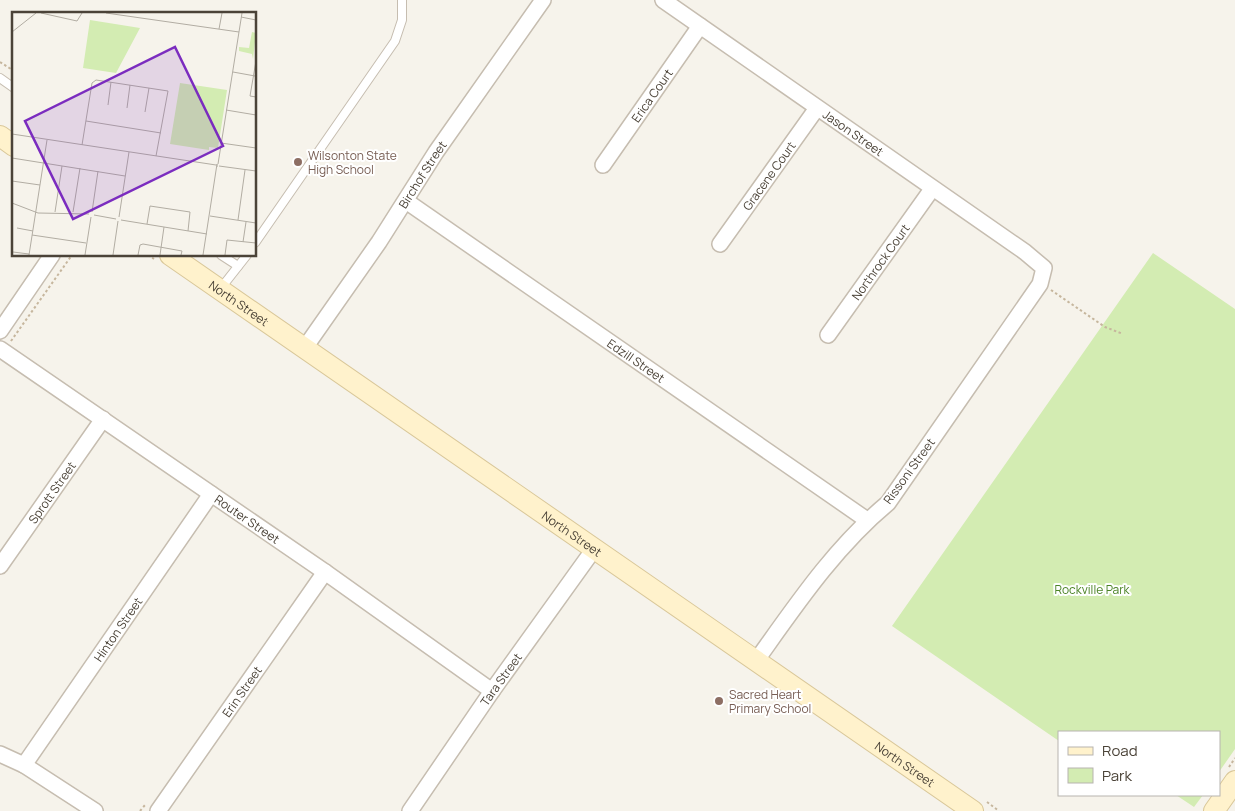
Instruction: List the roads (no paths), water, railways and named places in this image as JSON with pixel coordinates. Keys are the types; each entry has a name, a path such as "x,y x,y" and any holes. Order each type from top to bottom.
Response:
{"street":[{"name":"Birchof Street","path":"304,349 406,201 436,152 543,0"},
{"name":"Jason Street","path":"663,0 1025,252 1044,268"},
{"name":"Erica Court","path":"602,165 700,26"},
{"name":"Gracene Court","path":"720,244 817,108"},
{"path":"0,136 12,145"},
{"name":"Northrock Court","path":"828,335 932,188"},
{"name":"Edzill Street","path":"406,201 867,520"},
{"path":"0,331 51,256"},
{"name":"North Street","path":"171,256 973,811"},
{"name":"Rissoni Street","path":"756,661 813,582 867,520 888,503 1040,284 1044,268"},
{"name":"Router Street","path":"2,351 325,572 492,691"},
{"name":"Sprott Street","path":"0,566 103,419"},
{"name":"Hinton Street","path":"24,766 211,494"},
{"name":"Tara Street","path":"410,811 492,691 594,549"},
{"name":"Erin Street","path":"158,811 325,572"},
{"path":"0,754 24,766 95,811"},
{"path":"1214,811 1234,785"}],"lane":[{"path":"256,242 395,41 402,20 402,0"},
{"path":"0,78 12,87"},
{"path":"223,256 238,266"},
{"path":"220,290 246,256"}],"place":[{"name":"Wilsonton State High School","path":"298,162"},
{"name":"Sacred Heart Primary School","path":"719,701"}],"park label":[{"name":"Rockville Park","path":"1092,589"}]}
